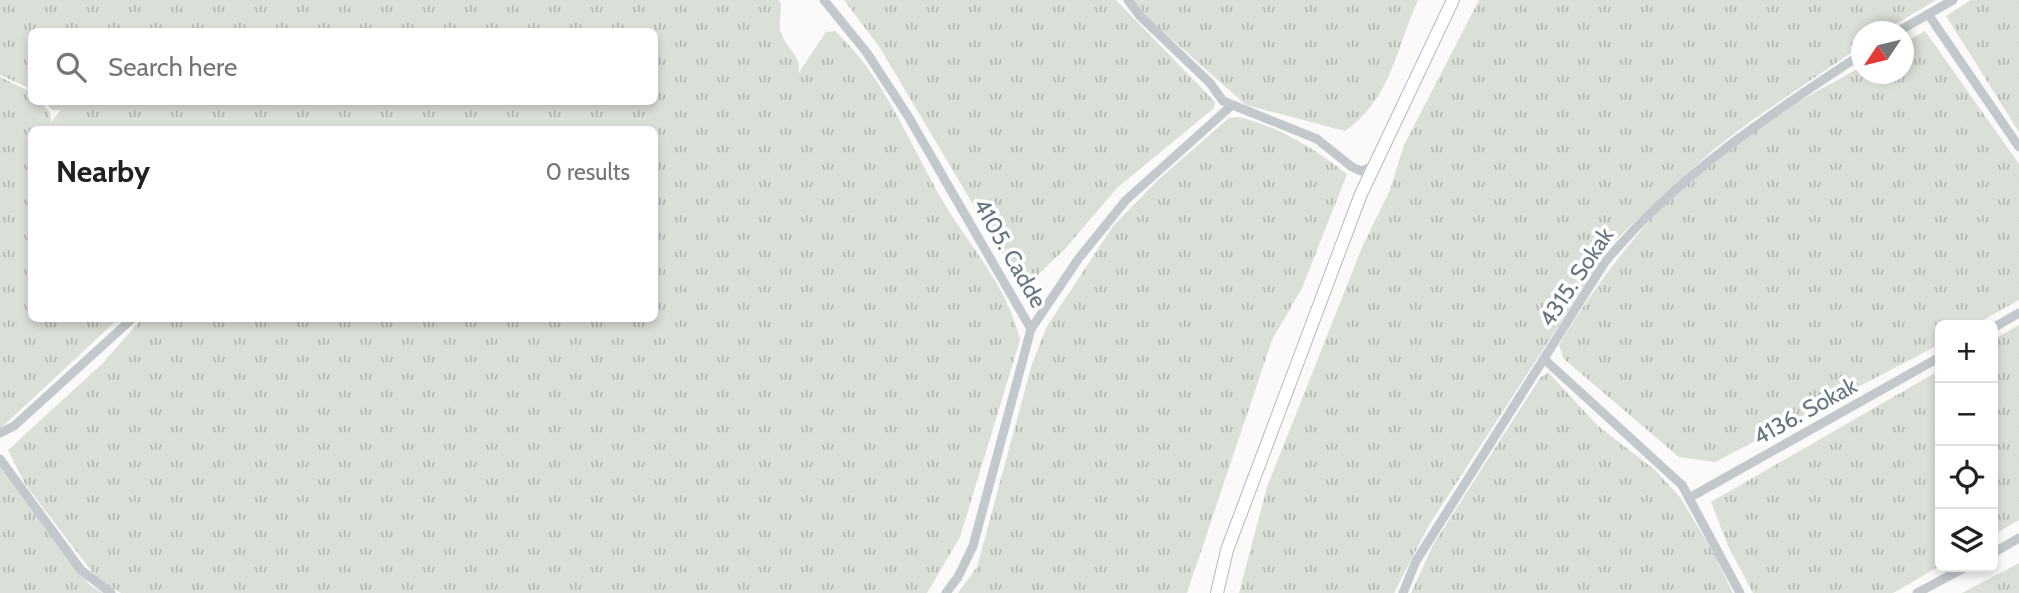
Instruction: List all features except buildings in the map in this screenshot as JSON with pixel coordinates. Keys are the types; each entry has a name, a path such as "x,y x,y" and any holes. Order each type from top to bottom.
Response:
{"street":[{"name":"4105. Cadde","path":"824,0 867,53 908,116 1031,329 973,546 946,593"},
{"path":"1128,0 1140,16 1231,106 1317,139 1361,171 1376,165"},
{"path":"1217,593 1227,550 1361,194 1453,0"},
{"path":"1914,22 1953,0"},
{"path":"1928,14 2019,147"},
{"name":"4315. Sokak","path":"1403,593 1416,561 1605,261 1633,228 1710,158 1851,61"},
{"path":"1031,329 1079,258 1126,200 1231,106"},
{"path":"1998,325 2019,313"},
{"path":"0,433 14,426 128,322"},
{"path":"1544,359 1682,485 1740,593"},
{"name":"4136. Sokak","path":"1689,498 1935,360"},
{"path":"0,459 81,570 111,593"},
{"path":"1998,550 2019,538"},
{"path":"1917,593 1957,572"}],"green space":[{"path":"0,0 779,0 781,33 796,58 798,74 826,32 835,31 870,71 950,213 1000,289 1015,322 1020,340 960,537 927,593 121,593 99,581 25,484 8,450 102,364 139,322 658,322 658,126 28,126 28,322 115,322 0,429 0,77 28,91 28,105 43,105 50,113 51,122 61,110 52,110 48,105 658,105 658,28 28,28 28,88 0,75"},
{"path":"844,0 1116,0 1215,102 1214,108 1117,188 1064,250 1030,282 1021,285 880,48"},
{"path":"1132,0 1418,0 1383,88 1373,104 1345,131 1246,105 1150,20"},
{"path":"1479,0 1936,0 1901,21 1851,21 1851,53 1713,150 1613,242 1429,525 1394,593 1239,593 1267,487 1363,245 1390,190 1404,145"},
{"path":"1971,0 2019,0 2019,132 1946,16"},
{"path":"1925,31 2019,164 2019,300 1983,320 1935,320 1935,347 1715,462 1679,457 1564,359 1559,345 1624,251 1702,169 1776,115 1851,73 1851,84 1914,84 1914,37"},
{"path":"1238,117 1295,139 1347,174 1302,288 1272,340 1187,593 958,593 977,567 1032,364 1046,328 1113,226 1158,180 1229,118"},
{"path":"2019,325 2019,520 1998,532 1998,383 1998,337"},
{"path":"1548,372 1598,426 1655,470 1680,497 1713,552 1733,593 1411,593 1433,545 1540,378"},
{"path":"1935,373 1935,569 1893,593 1753,593 1728,546 1711,502"},
{"path":"0,467 62,551 90,585 103,593 0,593"},
{"path":"2019,563 2019,593 1962,593"}]}
